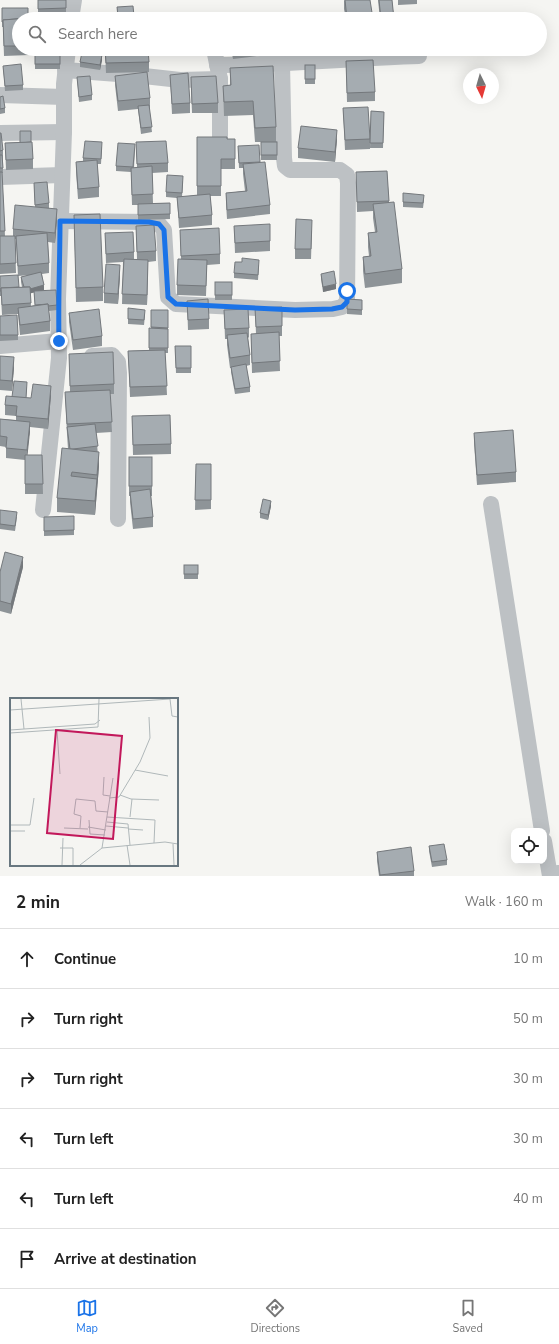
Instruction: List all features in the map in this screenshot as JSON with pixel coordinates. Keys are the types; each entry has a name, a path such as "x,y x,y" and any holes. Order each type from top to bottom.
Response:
{"street":[{"path":"72,12 74,0"},
{"path":"43,510 59,358 58,299 60,221 64,132 64,84 67,56"},
{"path":"216,56 219,72 220,141"},
{"path":"65,70 180,80 219,72 282,64 356,58 420,56"},
{"path":"60,221 149,222 159,224 164,230 168,297 176,304 295,310 332,309 342,307 347,302 347,175 340,170 290,170 286,166 284,158 282,64"},
{"path":"0,95 64,97"},
{"path":"0,133 64,132"},
{"path":"0,177 62,175"},
{"path":"0,346 59,341"},
{"path":"59,358 112,355 118,362 118,519"},
{"path":"491,504 542,828"},
{"path":"547,856 551,876 559,875"}],"building":[{"path":"38,0 66,0 66,8 38,9"},
{"path":"345,0 370,0 372,12 346,12"},
{"path":"379,0 392,0 393,12 380,12"},
{"path":"133,6 134,12 118,12 117,7"},
{"path":"2,8 28,8 28,12 12,12 12,19 3,20 2,22"},
{"path":"12,19 12,46 4,46 3,20"},
{"path":"35,56 60,56 60,64 35,64"},
{"path":"81,56 102,56 100,65 80,62"},
{"path":"106,56 149,56 149,62 106,63"},
{"path":"373,60 375,92 347,93 346,61"},
{"path":"21,64 23,85 5,86 3,66"},
{"path":"305,65 315,65 315,79 305,79"},
{"path":"273,66 276,127 255,128 253,101 224,102 223,86 231,85 230,68"},
{"path":"147,72 150,98 118,101 115,76"},
{"path":"188,73 190,103 172,104 170,75"},
{"path":"90,76 92,95 79,97 77,77"},
{"path":"216,76 218,103 192,104 191,77"},
{"path":"3,96 5,108 0,109 0,97"},
{"path":"149,105 152,127 141,128 138,106"},
{"path":"368,107 370,139 345,140 343,108"},
{"path":"371,111 384,112 383,143 370,143"},
{"path":"301,126 337,130 335,152 298,148"},
{"path":"20,131 31,131 31,142 20,143"},
{"path":"0,133 3,150 0,151"},
{"path":"197,137 227,137 227,139 235,139 235,159 221,159 221,186 197,186"},
{"path":"85,141 102,142 101,159 83,158"},
{"path":"166,141 168,163 137,164 136,142"},
{"path":"32,142 33,159 6,160 5,143"},
{"path":"261,142 277,142 277,155 261,155"},
{"path":"118,143 135,144 133,167 116,166"},
{"path":"259,145 260,162 239,163 238,146"},
{"path":"0,155 2,155 3,168 0,168"},
{"path":"97,160 99,187 78,189 76,162"},
{"path":"265,162 270,205 227,210 226,193 247,191 243,164"},
{"path":"152,166 153,194 132,195 131,168"},
{"path":"387,171 389,201 357,202 356,172"},
{"path":"0,172 2,172 5,231 0,231"},
{"path":"167,175 183,176 182,193 166,192"},
{"path":"47,182 49,203 35,205 34,183"},
{"path":"403,193 424,195 423,203 403,202"},
{"path":"210,194 212,215 179,218 177,197"},
{"path":"394,202 402,269 365,274 363,257 371,256 368,233 377,232 373,204"},
{"path":"170,203 170,214 138,215 138,204"},
{"path":"15,205 57,209 55,233 13,229"},
{"path":"100,214 103,287 76,288 74,215"},
{"path":"296,219 312,220 311,249 295,249"},
{"path":"270,224 270,241 235,243 234,226"},
{"path":"154,225 156,251 137,252 136,226"},
{"path":"219,228 220,254 181,256 180,230"},
{"path":"133,232 134,252 106,254 105,233"},
{"path":"47,233 49,263 18,266 16,236"},
{"path":"0,236 15,236 16,263 0,264"},
{"path":"242,258 259,260 258,275 234,273 235,262 242,262"},
{"path":"124,259 148,260 147,295 122,294"},
{"path":"178,259 207,260 206,286 177,285"},
{"path":"106,264 120,265 118,294 104,293"},
{"path":"334,271 336,284 323,287 321,274"},
{"path":"41,272 44,285 30,289 30,287 24,287 21,277"},
{"path":"18,275 19,287 1,288 0,291 0,276"},
{"path":"215,282 232,282 232,295 215,295"},
{"path":"30,287 31,303 2,305 1,288"},
{"path":"56,290 57,305 35,305 34,291"},
{"path":"208,299 209,319 188,320 187,301"},
{"path":"347,299 362,300 362,310 347,309"},
{"path":"48,304 50,321 20,325 18,308"},
{"path":"282,307 282,326 256,327 255,308"},
{"path":"128,308 145,310 144,320 128,319"},
{"path":"99,309 102,336 73,340 69,313"},
{"path":"248,309 249,328 225,329 224,310"},
{"path":"151,310 168,310 168,328 151,327"},
{"path":"17,315 18,335 0,335 0,316"},
{"path":"149,328 168,329 168,348 149,348"},
{"path":"279,332 280,361 252,363 251,334"},
{"path":"247,333 250,355 230,358 227,335"},
{"path":"175,346 191,346 191,368 176,368"},
{"path":"165,350 167,386 130,387 128,351"},
{"path":"113,352 114,384 70,386 69,354"},
{"path":"0,356 14,357 12,381 0,380"},
{"path":"246,364 250,387 235,389 231,367"},
{"path":"14,381 27,382 26,398 12,397"},
{"path":"33,384 51,386 48,419 16,416 17,406 5,405 6,396 31,398"},
{"path":"110,390 112,422 67,424 65,392"},
{"path":"170,415 171,444 133,445 132,416"},
{"path":"0,419 30,422 27,450 6,448 7,437 0,436"},
{"path":"95,424 98,446 70,449 67,427"},
{"path":"513,430 516,472 477,475 474,433"},
{"path":"62,448 99,452 97,475 72,472 71,476 97,479 95,501 57,498"},
{"path":"25,455 42,455 43,484 25,484"},
{"path":"129,457 152,457 152,486 129,486"},
{"path":"196,464 211,464 211,500 195,500"},
{"path":"150,489 153,517 133,519 130,492"},
{"path":"263,499 271,501 268,515 260,513"},
{"path":"0,510 17,512 15,526 0,524"},
{"path":"74,516 74,530 44,531 44,517"},
{"path":"5,552 23,557 11,604 0,601 0,572"},
{"path":"184,565 198,565 198,574 184,574"},
{"path":"444,844 447,860 432,862 429,846"},
{"path":"411,847 414,871 380,875 377,852"}],"route":[{"path":"59,341 58,299 60,221 149,222 159,224 164,230 168,297 176,304 295,310 332,309 342,307 347,302 347,291"}]}
